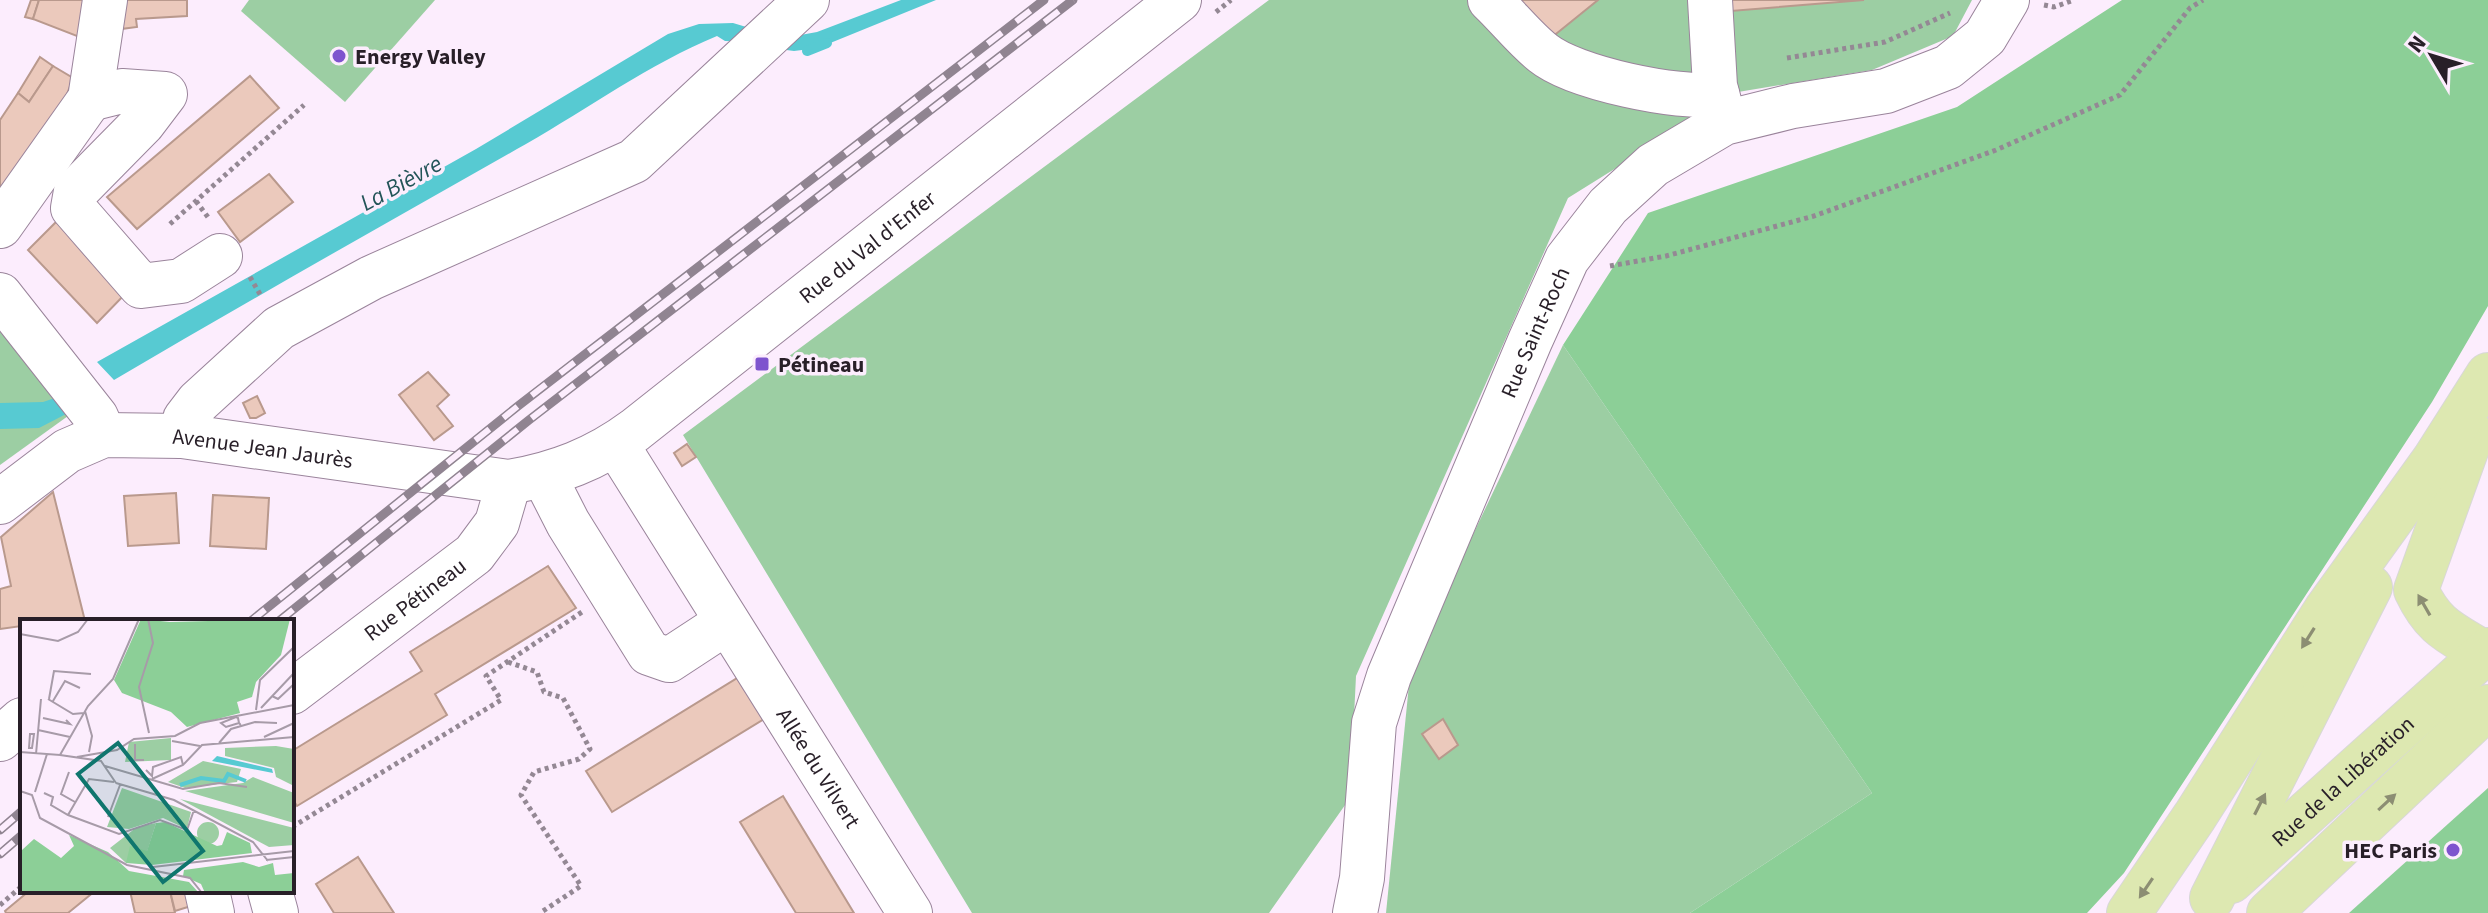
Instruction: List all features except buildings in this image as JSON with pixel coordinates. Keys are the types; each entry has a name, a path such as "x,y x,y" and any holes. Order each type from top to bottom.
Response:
{"main road":[{"path":"2129,913 2195,816 2326,610 2434,460 2488,375"},
{"path":"2486,652 2440,626 2427,613 2416,590 2488,390"},
{"path":"2211,908 2434,460"},
{"name":"Rue de la Libération","path":"2211,908 2486,652"},
{"name":"Rue de la Libération","path":"2269,913 2488,707"},
{"path":"2195,816 2192,859 2211,908"}],"street":[{"path":"0,226 90,99 105,0"},
{"path":"182,436 185,419 198,402 279,328 371,278 634,161 807,0"},
{"name":"Rue du Val d'Enfer","path":"526,479 581,463 616,444 1179,0"},
{"path":"1490,0 1545,55 1592,77 1721,109 1710,0"},
{"name":"Rue Saint-Roch","path":"1355,913 1362,878 1374,723 1389,676 1567,259 1608,206 1721,109 1793,106 1886,91 1948,67 2024,2"},
{"path":"90,99 122,91 165,94 143,123 76,191 73,208 141,286 181,281 234,264"},
{"path":"0,295 96,417 104,435"},
{"name":"Avenue Jean Jaurès","path":"0,502 67,451 104,435 182,436 526,479"},
{"name":"Allée du Vilvert","path":"616,444 910,913"},
{"path":"526,479 568,523 649,653 669,660 727,622"},
{"name":"Rue Pétineau","path":"294,690 474,554 526,479"},
{"path":"0,739 20,722"},
{"path":"207,893 212,913"},
{"path":"271,893 276,913"}],"path":[{"path":"2024,2 2054,7 2074,0"},
{"path":"1560,275 1666,256 1814,216 1996,150 2120,95 2190,8 2203,0"},
{"path":"1787,58 1885,42 1952,12"},
{"path":"170,224 304,105"},
{"path":"234,264 263,299"},
{"path":"294,826 501,700 486,676 612,592"},
{"path":"508,662 537,672 544,692 563,698 590,749 579,759 534,772 521,795 581,886 540,913"},
{"path":"0,905 20,888"}],"green space":[{"name":"Energy Valley","path":"249,0 435,0 345,102 241,11"},
{"path":"1269,0 1972,0 1953,36 1872,70 1738,92 1568,198 1356,676 1350,798 1269,913 972,913 683,435"},
{"path":"2122,0 2488,0 2488,306 2432,402 2124,873 2087,913 1690,913 1872,793 1563,345 1648,213 1957,107"},
{"path":"0,312 68,416 0,465"},
{"path":"1563,345 1872,793 1690,913 1386,913 1411,665"},
{"name":"HEC Paris","path":"2488,788 2488,913 2349,913"}],"water":[{"path":"901,0 936,0 818,48 794,51 771,48 795,36 817,32"},
{"path":"733,23 763,32 752,42 725,41 717,36 667,60 114,380 97,362 476,149 668,34 699,24"},
{"path":"58,397 68,413 39,428 0,429 0,403 43,402"}],"waterway":[{"name":"La Bièvre","path":"807,51 827,43"}],"railway":[{"path":"253,619 518,406 1044,0"},
{"path":"281,619 529,420 1073,0"},
{"path":"0,830 20,813"},
{"path":"0,854 20,837"}],"place":[{"name":"Energy Valley","path":"339,56"},
{"name":"Pétineau","path":"762,364"},
{"name":"HEC Paris","path":"2453,850"}]}
